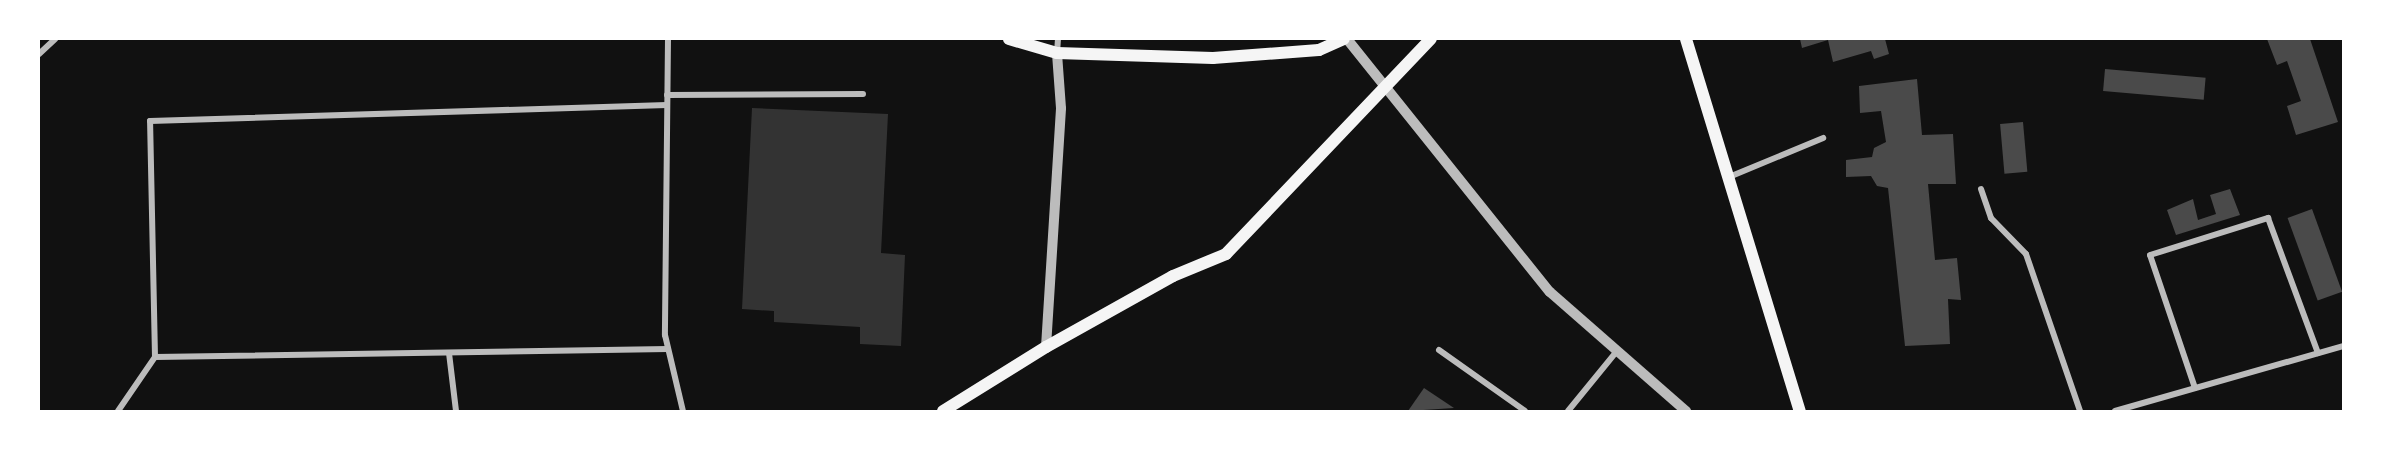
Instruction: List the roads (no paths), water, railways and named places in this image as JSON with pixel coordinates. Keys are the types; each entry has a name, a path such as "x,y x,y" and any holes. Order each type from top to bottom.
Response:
{"main road":[{"path":"1009,39 1057,53 1213,58 1319,50 1345,39"},
{"path":"943,411 1046,347 1173,276 1226,254 1431,39"},
{"path":"1686,39 1800,411"}],"street":[{"path":"39,54 55,39"},
{"path":"668,39 668,349 683,411"},
{"path":"1046,347 1060,108 1058,39"},
{"path":"1345,39 1388,85 1550,292 1686,411"},
{"path":"667,95 863,94"},
{"path":"118,411 155,357 150,121 667,105"},
{"path":"1729,177 1823,138"},
{"path":"1981,189 1991,218 2026,254 2080,411"},
{"path":"2194,388 2150,255 2268,218 2318,353"},
{"path":"2115,411 2343,346"},
{"path":"155,357 668,349"},
{"path":"1439,350 1525,411"},
{"path":"1569,411 1618,350"},
{"path":"449,353 456,411"}]}
